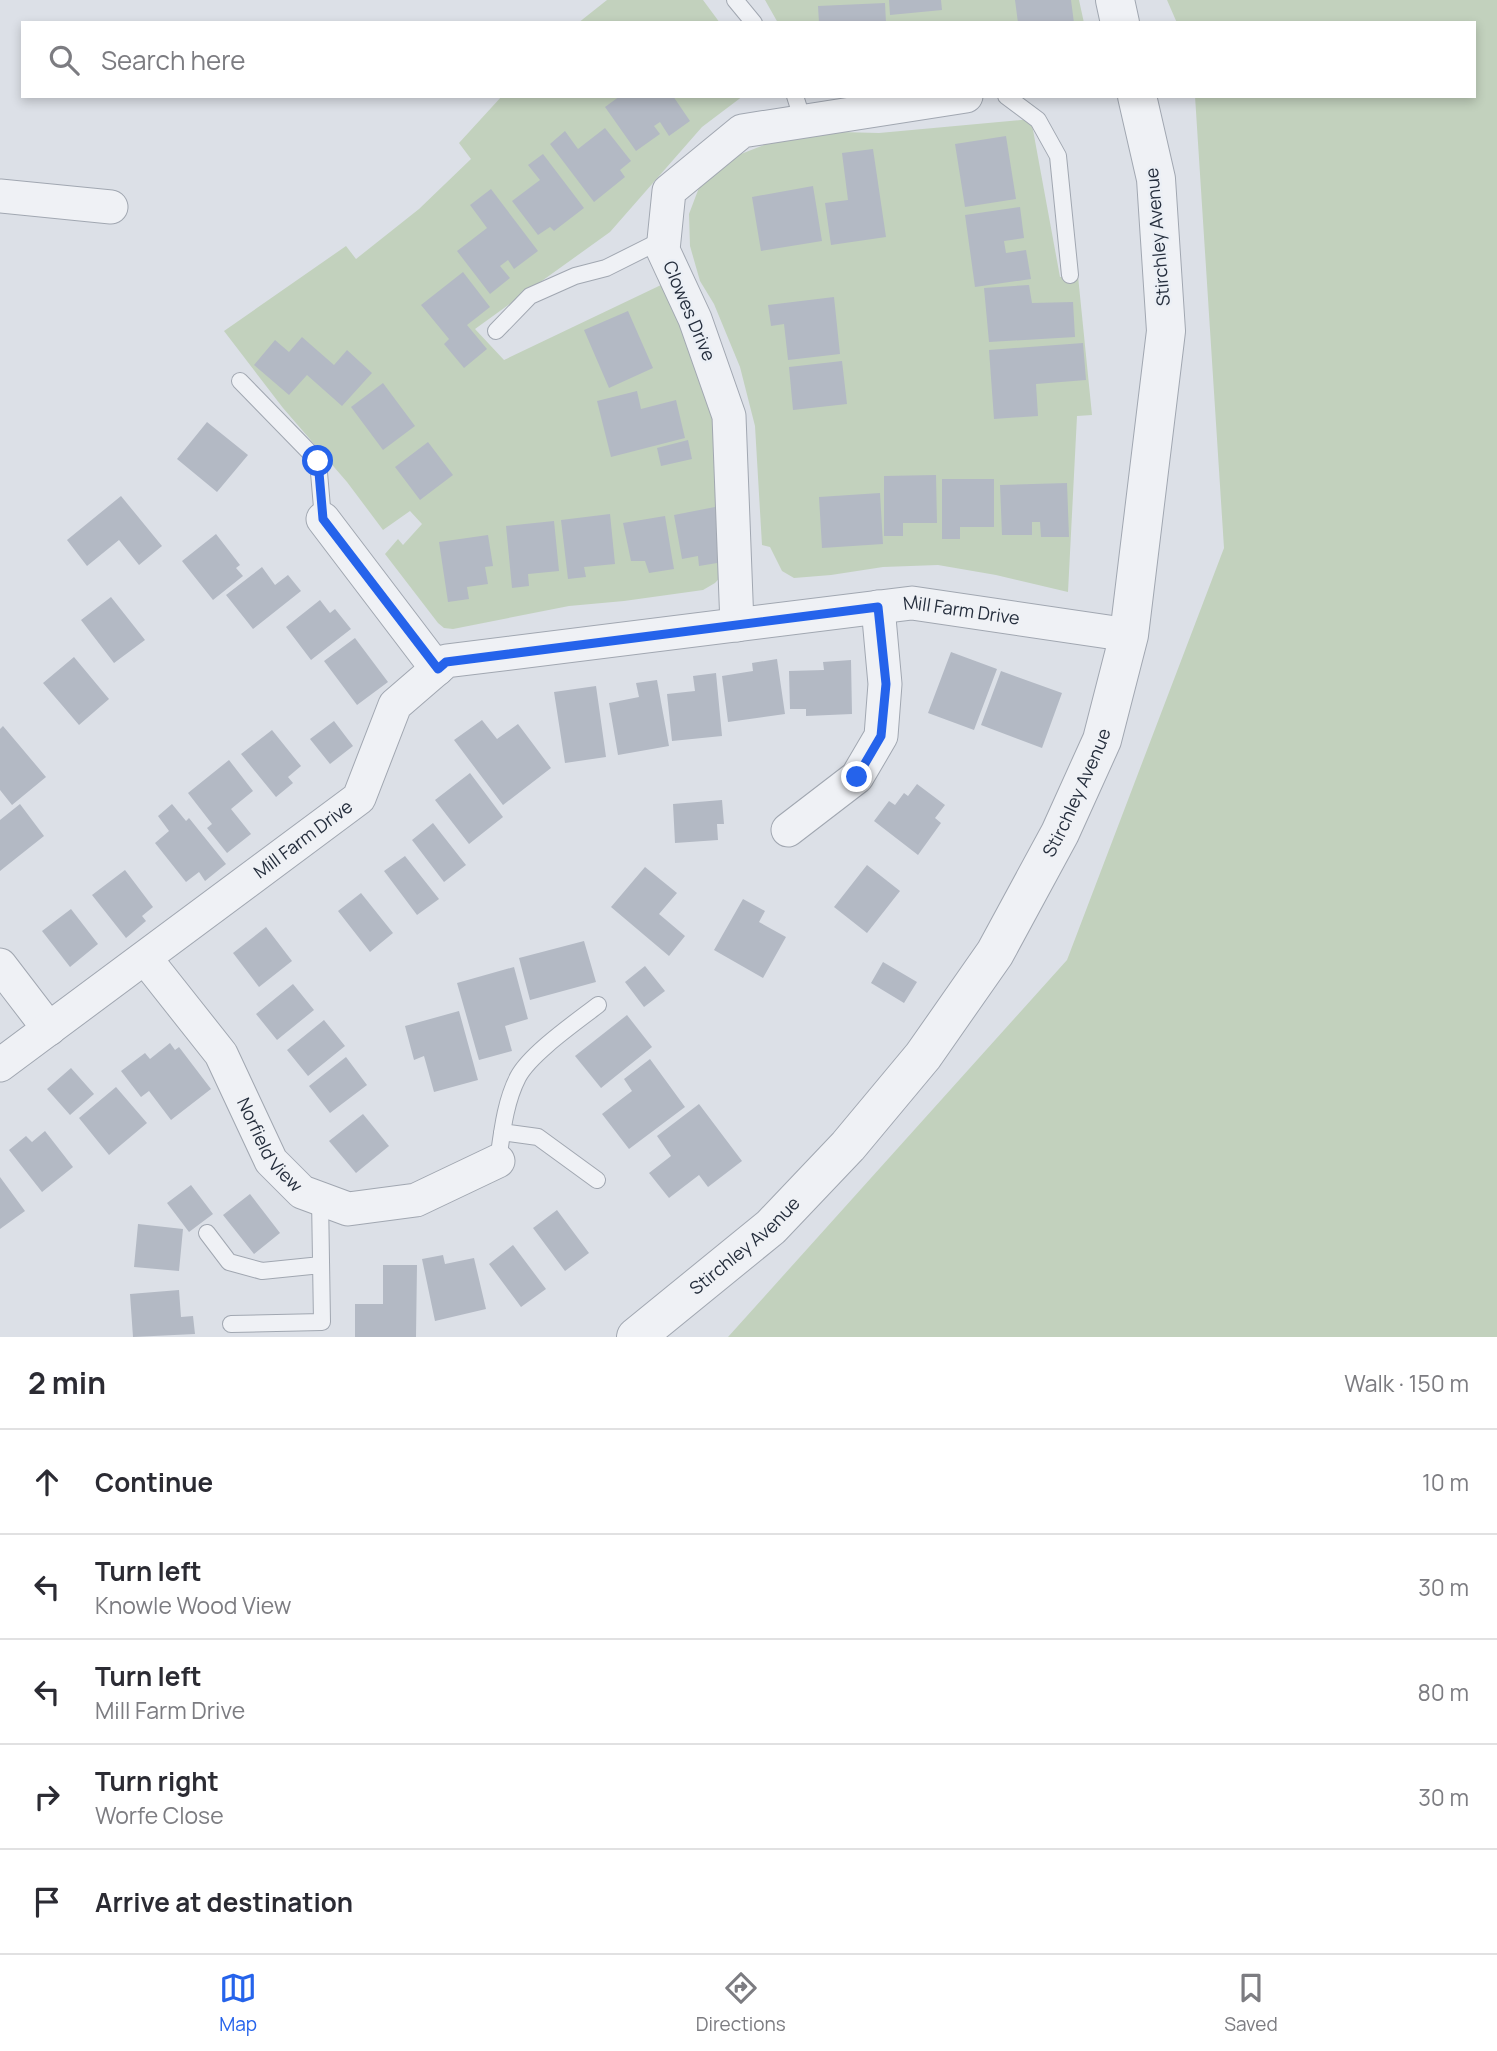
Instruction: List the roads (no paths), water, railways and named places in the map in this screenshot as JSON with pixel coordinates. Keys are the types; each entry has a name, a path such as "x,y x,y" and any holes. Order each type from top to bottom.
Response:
{"street":[{"path":"1115,0 1120,21"},
{"name":"Clowes Drive","path":"737,625 729,416 695,319 663,250 669,191 742,131 799,109 940,98"},
{"name":"Stirchley Avenue","path":"636,1337 771,1227 848,1146 923,1056 995,953 1060,833 1102,740 1129,635 1166,331 1156,179 1137,98"},
{"path":"0,196 111,207"},
{"path":"323,519 438,669"},
{"name":"Mill Farm Drive","path":"0,1065 359,798 395,705 446,662 912,603 1129,635"},
{"path":"788,831 857,777 881,736 886,684 878,607"},
{"name":"Norfield View","path":"145,958 221,1054 271,1161 302,1192 348,1209 416,1200 500,1147"},
{"path":"0,965 49,1029"}],"lane":[{"path":"735,0 752,21"},
{"path":"1009,98 1038,120 1058,156 1070,275"},
{"path":"496,331 530,296 575,276 606,268 664,239"},
{"path":"240,381 318,461 323,519"},
{"path":"597,1180 538,1137 500,1147 519,1076 537,1055 598,1005"},
{"path":"231,1324 322,1322 320,1198"},
{"path":"207,1233 229,1262 262,1271 321,1265"}]}
